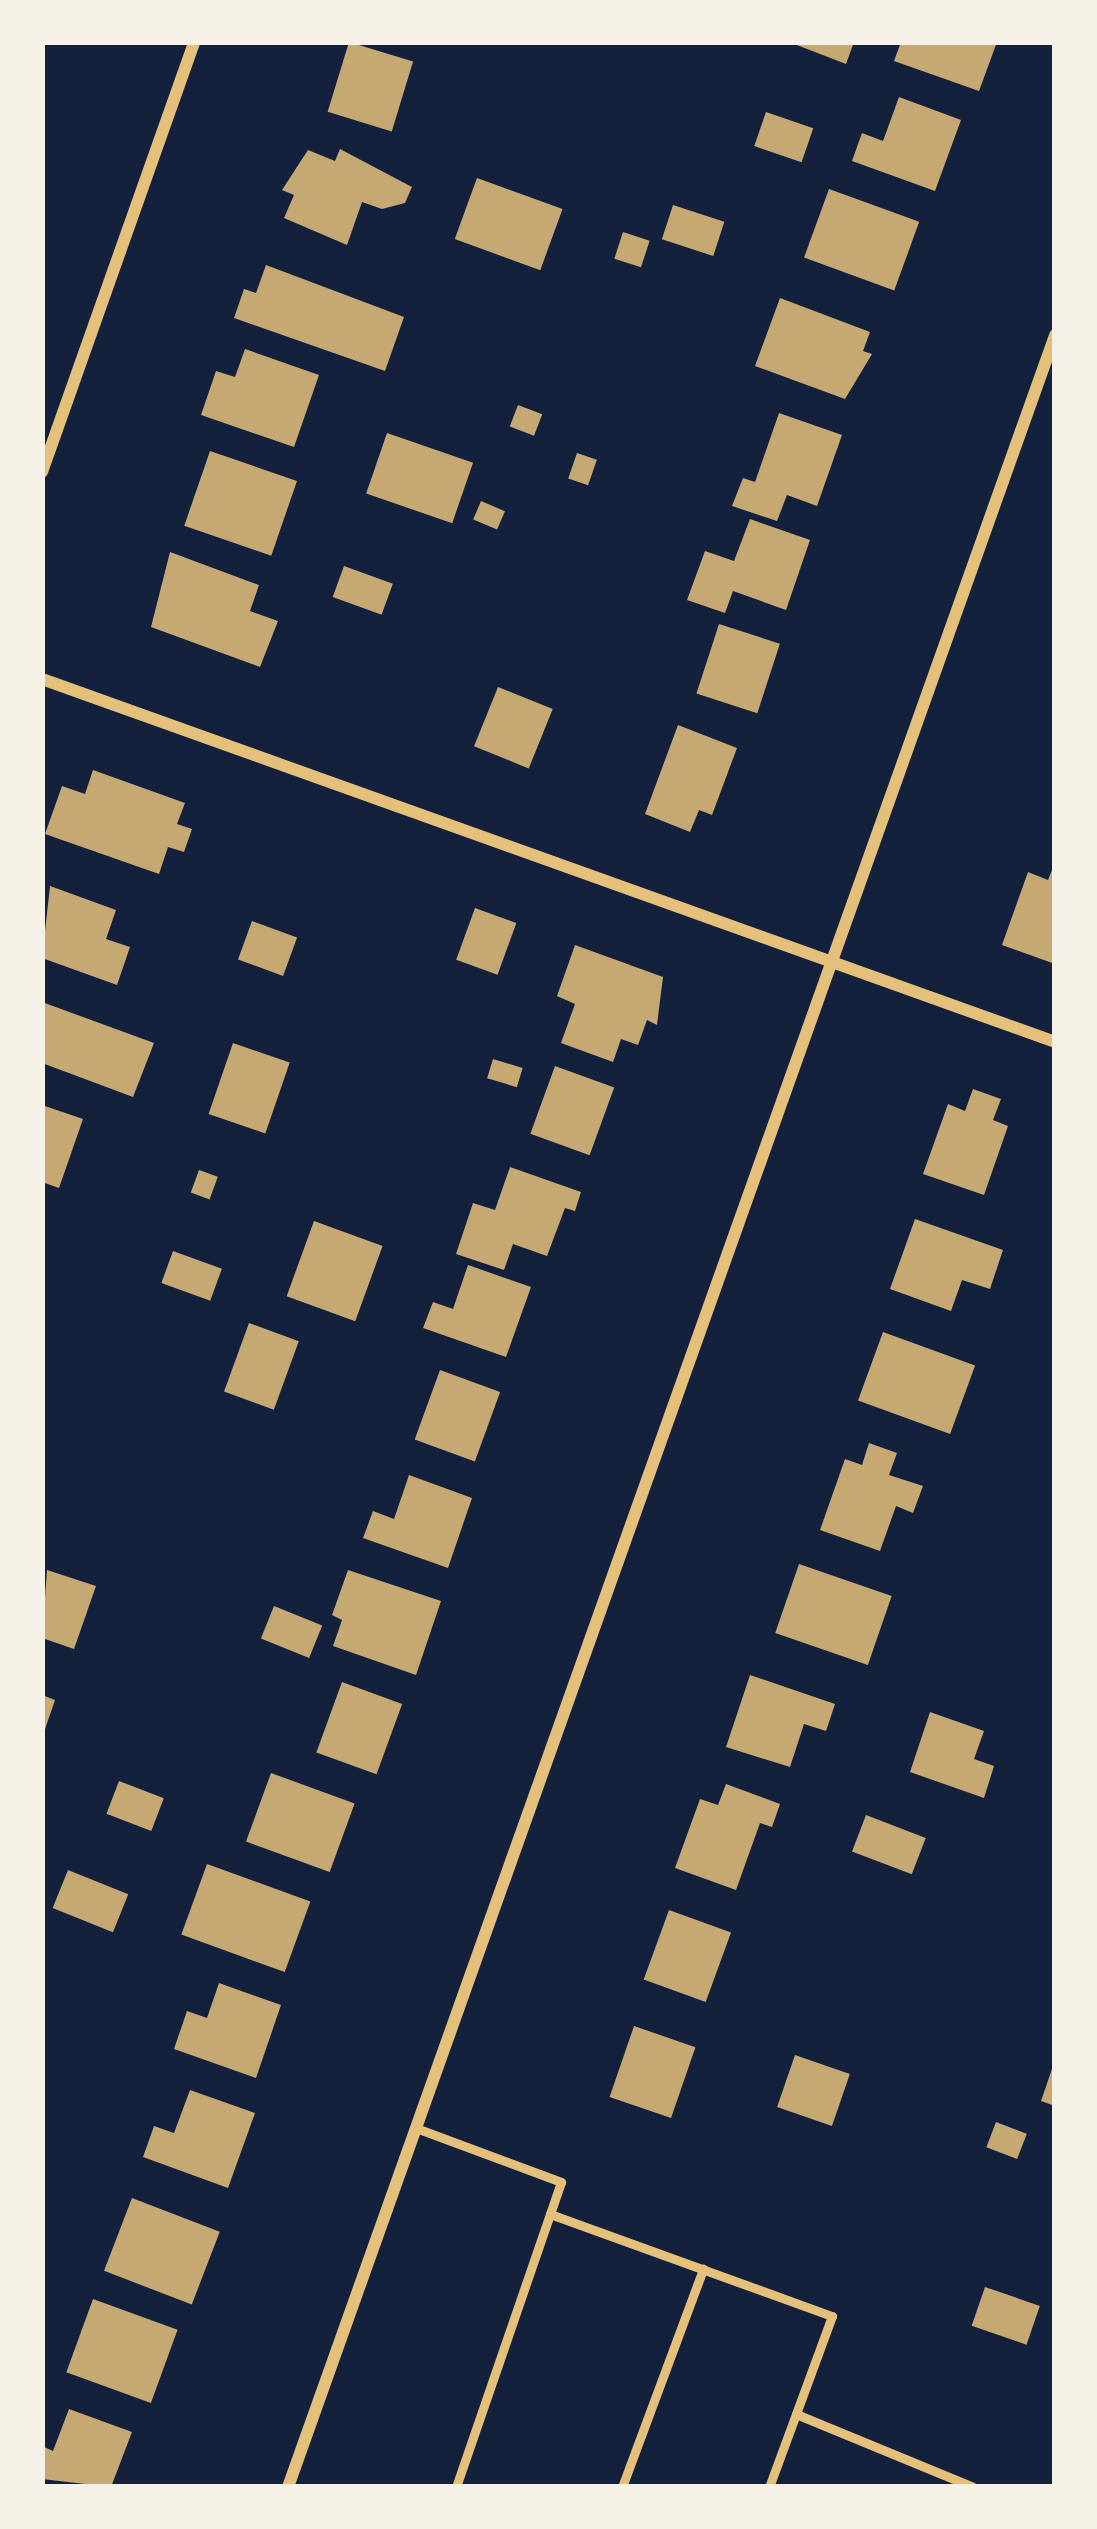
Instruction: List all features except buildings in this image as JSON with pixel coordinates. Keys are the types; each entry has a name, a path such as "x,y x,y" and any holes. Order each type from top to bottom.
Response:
{"street":[{"path":"42,472 194,42"},
{"path":"288,2487 1055,334"},
{"path":"42,679 1055,1042"}],"lane":[{"path":"416,2128 561,2182 456,2487"},
{"path":"550,2214 832,2315 770,2487"},
{"path":"622,2487 704,2269"},
{"path":"796,2414 973,2487"}]}
